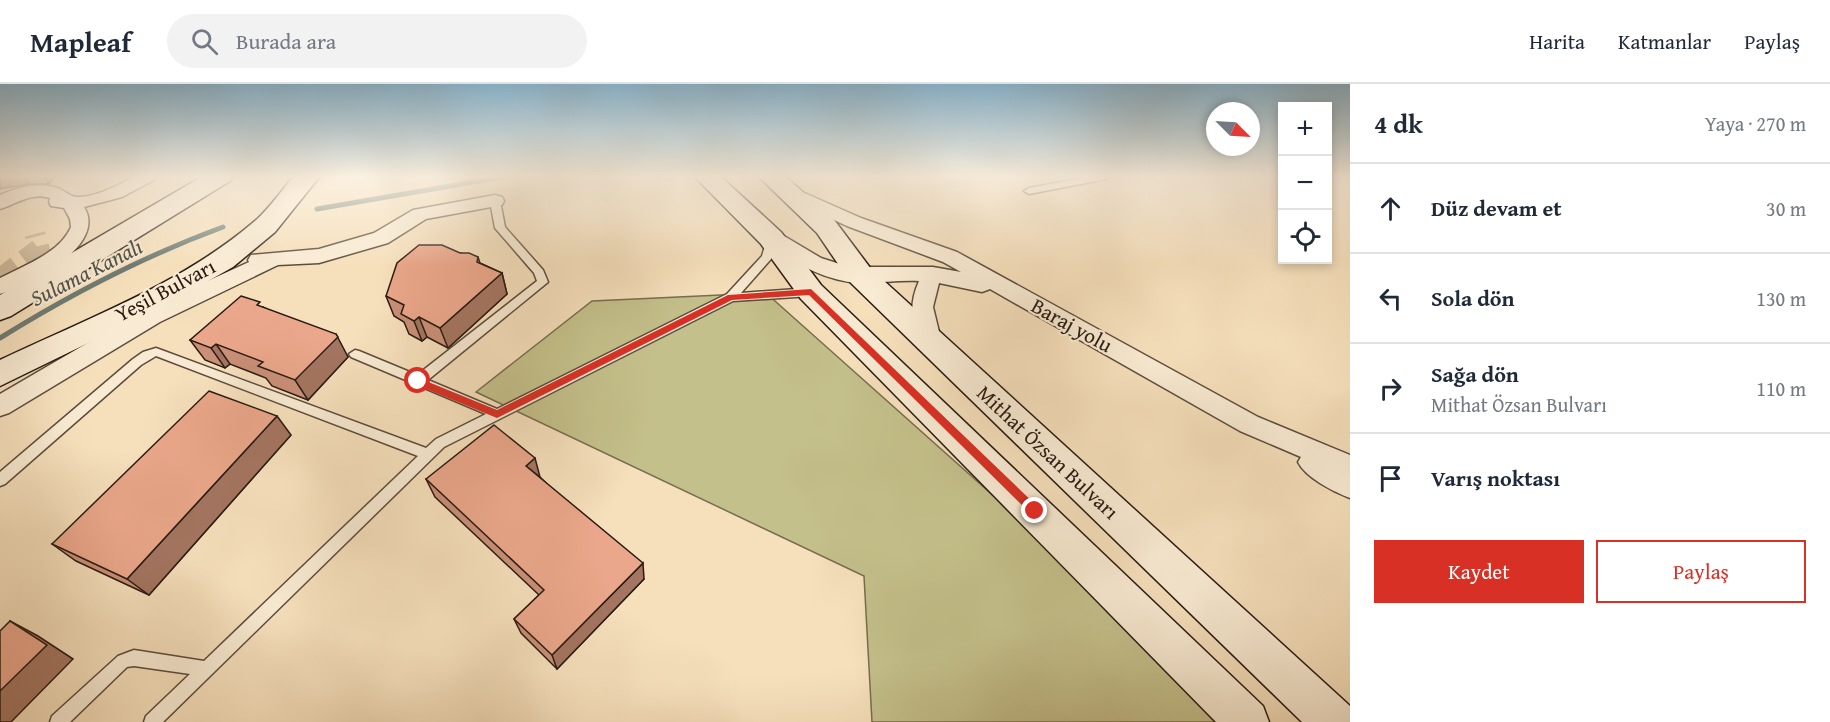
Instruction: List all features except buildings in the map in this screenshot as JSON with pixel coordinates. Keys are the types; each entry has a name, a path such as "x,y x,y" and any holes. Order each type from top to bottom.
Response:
{"main road":[{"path":"0,309 171,206"},
{"name":"Yeşil Bulvarı","path":"0,374 154,299 223,260 266,226 283,206"},
{"path":"737,206 771,238 811,292 1247,722"},
{"name":"Mithat Özsan Bulvarı","path":"804,206 826,227 861,276 1334,722"}],"street":[{"path":"0,214 28,206"},
{"path":"0,287 57,254 73,241 78,234 81,220 70,206"},
{"path":"223,260 274,260 320,256 381,238 420,214 467,206"},
{"name":"Baraj yolu","path":"819,206 854,222 950,257 1249,424 1350,466"},
{"path":"771,238 794,253 822,266 861,276 933,274 958,277 1035,304"},
{"path":"0,406 152,316 274,260"},
{"path":"930,340 920,313 924,292 933,274"},
{"path":"1249,424 1350,486"}],"lane":[{"path":"418,381 543,282 539,272 500,228 496,206"},
{"path":"152,722 440,442 731,297 767,257 771,238"},
{"path":"731,297 811,292"},
{"path":"0,480 137,362 156,352 428,454"},
{"path":"355,354 497,414"},
{"path":"57,722 123,661 134,658 206,669"}],"shaded area":[{"path":"766,293 1033,531 1218,722 872,722 864,576 476,392 592,301"}],"waterway":[{"name":"Sulama Kanalı","path":"317,209 336,206"},
{"name":"Sulama Kanalı","path":"0,338 108,277 165,250 223,227"}],"tunnel":[{"path":"0,279 39,249 35,234"}],"route":[{"path":"418,381 497,414 731,297 811,292 1035,511"}]}
